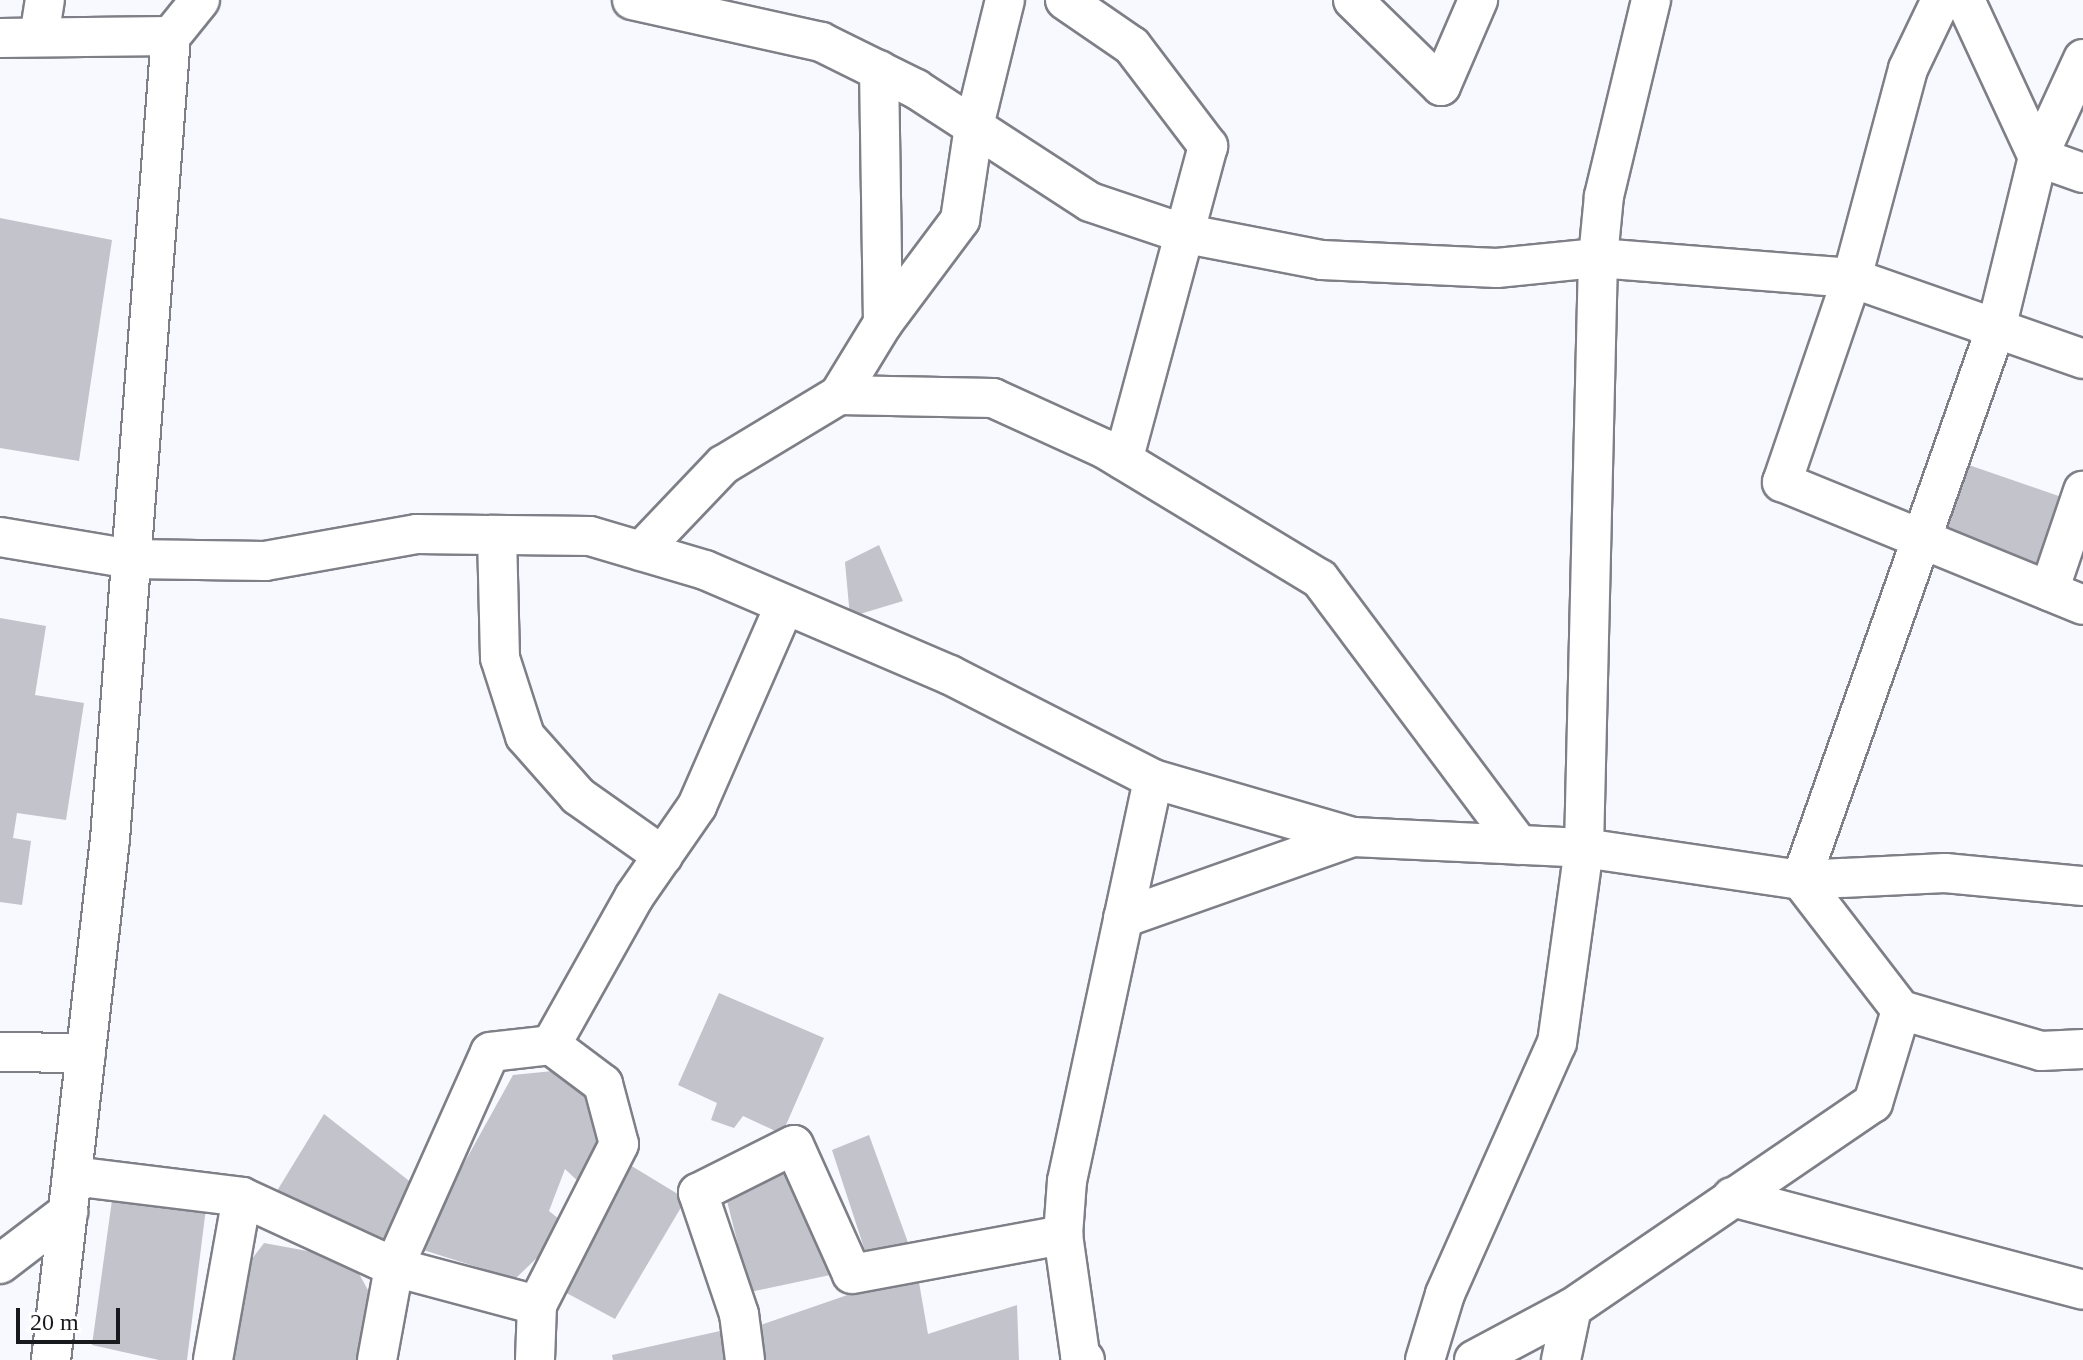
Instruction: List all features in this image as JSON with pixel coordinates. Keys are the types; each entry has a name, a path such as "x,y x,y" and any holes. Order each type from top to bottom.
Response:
{"street":[{"path":"39,37 45,0"},
{"path":"51,1360 110,839 171,36 200,0"},
{"path":"632,0 753,14 821,42 879,70 974,126 1090,202 1182,233 1322,260 1497,268 1598,258 1852,278 1997,325 2083,359"},
{"path":"641,551 723,465 839,395 883,323 960,220 974,126 1005,0"},
{"path":"1065,0 1132,46 1208,146 1123,460"},
{"path":"1353,0 1441,86 1478,0"},
{"path":"1425,1360 1445,1294 1557,1043 1584,848 1598,258 1604,196 1651,0"},
{"path":"1941,0 1908,69 1852,278 1782,482 2066,598 2083,491"},
{"path":"1965,0 2038,157 2083,173"},
{"path":"0,38 171,36"},
{"path":"1801,880 1997,325 2038,157 2083,59"},
{"path":"879,70 883,323"},
{"path":"839,395 993,398 1123,460 1320,579 1519,845"},
{"path":"0,537 131,559 265,561 417,534 590,536 705,570 950,675 1153,779 1353,837 1584,848 1801,880 1945,873 2083,886"},
{"path":"497,535 500,658 525,736 578,796 663,856"},
{"path":"551,1045 634,897 697,806 729,740 785,605"},
{"path":"1077,1358 1063,1235 1067,1181 1153,779"},
{"path":"1123,918 1353,837"},
{"path":"1801,880 1901,1010 2041,1051 2083,1049"},
{"path":"1474,1360 1572,1308 1873,1103 1901,1010"},
{"path":"377,1360 394,1267 490,1052 551,1045 603,1084 619,1144 537,1305 535,1360"},
{"path":"0,1052 86,1053"},
{"path":"745,1360 739,1314 698,1193 794,1145 852,1274 1063,1235"},
{"path":"0,1264 70,1194 242,1197 394,1267 537,1305"},
{"path":"213,1360 242,1197"},
{"path":"1732,1197 2083,1290"},
{"path":"1561,1360 1572,1308"}],"building":[{"path":"0,218 112,240 79,461 0,448"},
{"path":"1963,463 2059,496 2036,565 1939,532"},
{"path":"879,545 903,601 850,617 845,562"},
{"path":"0,618 46,626 35,695 84,703 66,820 17,813 13,838 31,841 22,905 0,902"},
{"path":"719,993 824,1038 782,1134 743,1116 734,1128 711,1120 717,1103 678,1085"},
{"path":"553,1071 588,1099 607,1148 582,1185 565,1169 549,1211 569,1227 515,1279 417,1248 513,1075"},
{"path":"324,1114 422,1191 387,1246 269,1204"},
{"path":"869,1135 910,1248 867,1257 832,1150"},
{"path":"625,1162 686,1199 615,1319 561,1290"},
{"path":"792,1166 835,1274 750,1292 725,1193"},
{"path":"112,1200 206,1208 187,1360 159,1360 92,1345"},
{"path":"264,1243 351,1259 369,1292 357,1360 232,1360 245,1268"},
{"path":"917,1271 928,1334 1017,1305 1019,1360 762,1360 758,1326"},
{"path":"720,1331 728,1360 613,1360 612,1355"}]}
